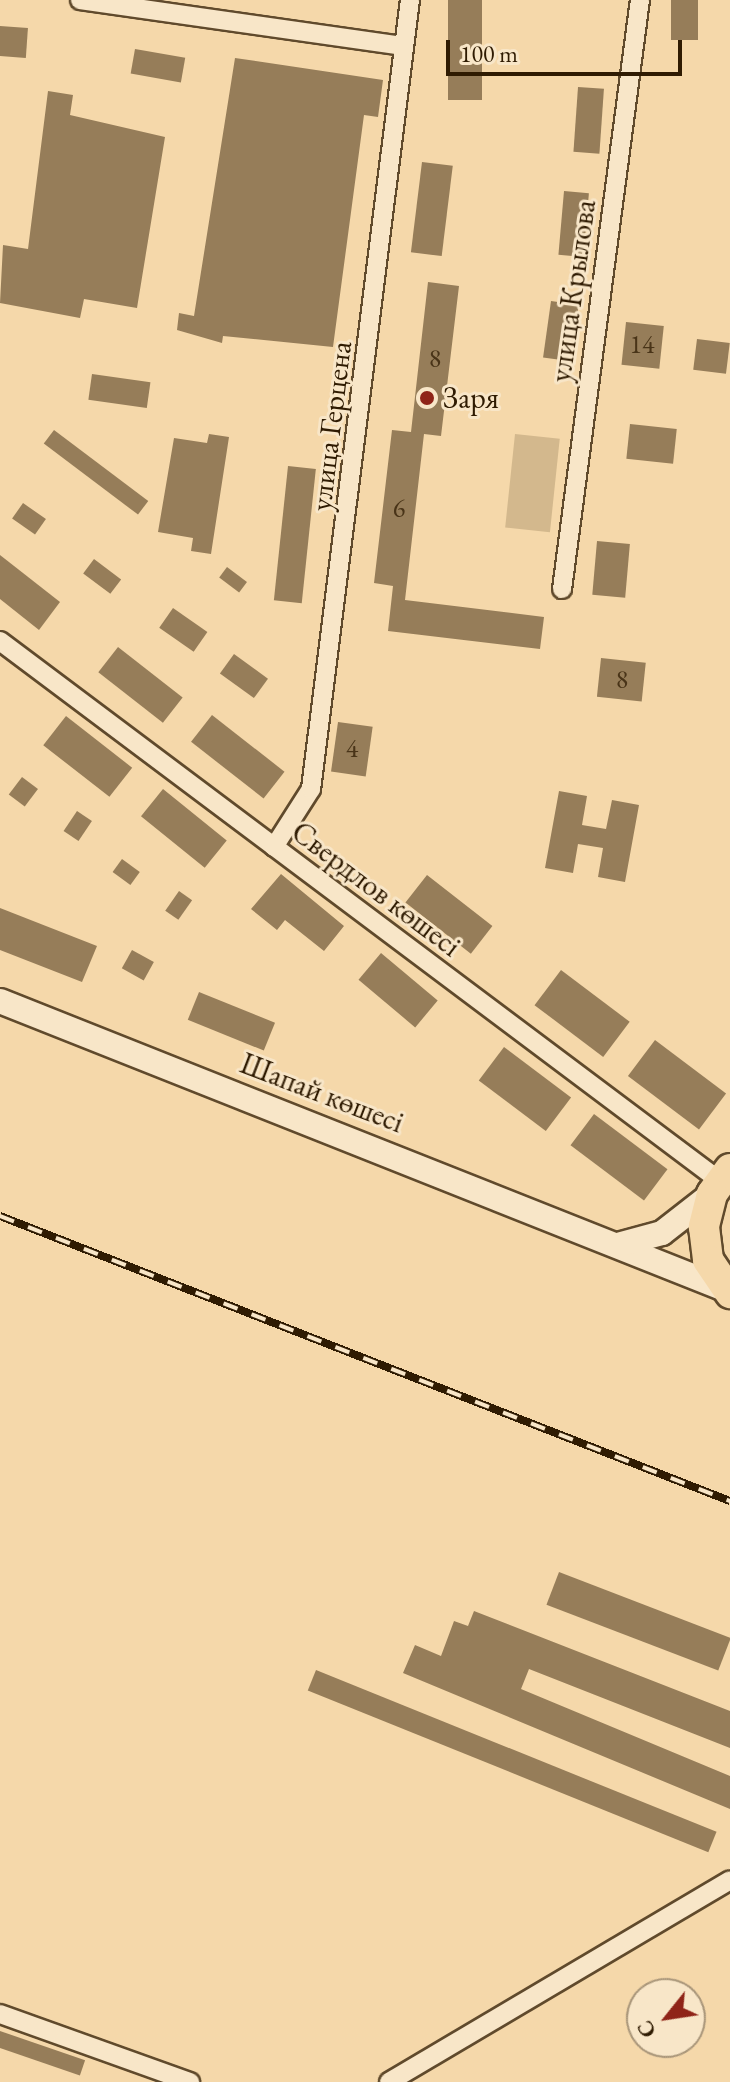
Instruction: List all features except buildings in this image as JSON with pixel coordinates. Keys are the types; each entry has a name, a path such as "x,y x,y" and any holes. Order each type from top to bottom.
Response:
{"main road":[{"path":"721,1181 704,1243 728,1291"}],"street":[{"path":"80,0 404,46"},
{"name":"улица Герцена","path":"274,847 311,789 410,0"},
{"name":"улица Крылова","path":"562,589 640,0"},
{"name":"Свердлов көшесі","path":"0,641 721,1181"},
{"name":"Шапай көшесі","path":"0,1001 621,1244 728,1291"},
{"path":"621,1244 662,1233 721,1181"},
{"path":"389,2082 730,1880"},
{"path":"0,2014 190,2082"}],"shaded area":[{"path":"515,434 560,439 550,532 505,527"}],"railway":[{"path":"0,1216 730,1501"}],"place":[{"name":"Заря","path":"427,398"}]}
